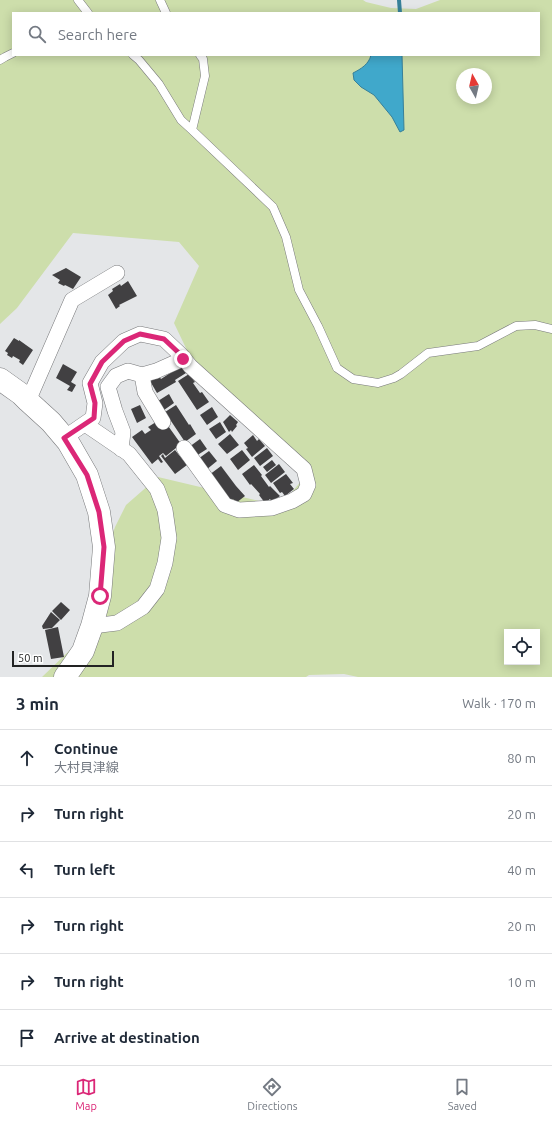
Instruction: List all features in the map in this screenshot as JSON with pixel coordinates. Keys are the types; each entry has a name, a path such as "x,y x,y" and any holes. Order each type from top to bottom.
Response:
{"main road":[{"path":"0,379 21,394 51,422 64,438 87,475 99,512 104,547 100,596 92,626 83,651 65,677"}],"street":[{"path":"28,401 72,300 117,273"},
{"path":"64,438 94,418 95,403 90,384 102,362 124,341 140,334 164,339 190,366 304,469 308,485 304,494 292,501 272,508 238,510 225,505 184,448"},
{"path":"122,449 123,432 108,387 116,376 128,371 142,375 156,371 183,359"},
{"path":"142,375 145,392 163,422"},
{"path":"84,424 129,454 157,489 165,510 169,538 165,563 157,589 143,607 116,623 92,626"}],"lane":[{"path":"78,0 87,12"},
{"path":"160,0 166,12"},
{"path":"0,60 12,54"},
{"path":"134,56 159,84 181,120 273,207 286,238 299,290 318,326 337,368 353,379 378,383 394,378 428,353 478,346 516,326 535,325 552,329"},
{"path":"192,130 205,76 203,60 201,56"}],"green space":[{"path":"0,0 363,0 391,8 416,9 440,0 552,0 552,677 358,677 344,674 309,675 306,677 42,677 91,627 105,554 115,527 126,505 158,477 280,506 309,472 194,365 174,323 199,266 179,242 73,233 17,308 0,324"}],"water":[{"path":"371,56 402,56 404,130 400,132 392,117 374,95 361,87 354,80 353,73 367,64"}],"building":[{"path":"66,268 81,277 73,289 58,283 60,280 52,275"},
{"path":"128,281 137,296 119,305 120,306 116,309 108,295 113,291 112,289 120,284 121,286"},
{"path":"14,338 33,350 23,365 19,362 20,360 13,356 12,358 7,355 8,353 5,351"},
{"path":"63,364 77,372 71,382 76,385 72,392 67,390 70,386 56,378"},
{"path":"181,366 186,373 175,380 176,382 157,393 150,381 159,376 161,379"},
{"path":"189,374 200,393 202,392 209,402 197,410 178,381"},
{"path":"169,394 174,403 164,410 158,401"},
{"path":"140,405 146,418 137,423 131,409"},
{"path":"176,405 196,434 185,442 165,412"},
{"path":"212,407 218,417 207,425 200,415"},
{"path":"230,415 238,422 236,425 237,426 232,432 231,430 229,432 223,422"},
{"path":"156,422 166,423 181,444 166,456 163,453 159,456 163,462 161,463 158,459 152,464 132,437 142,430 145,434 151,430 148,427"},
{"path":"220,422 226,432 216,439 209,429"},
{"path":"230,434 239,445 227,454 218,444"},
{"path":"253,435 257,441 259,439 265,446 252,457 246,449 248,448 244,443"},
{"path":"200,439 207,449 196,456 189,447"},
{"path":"267,448 273,456 260,466 254,458"},
{"path":"175,450 187,465 175,474 161,456 163,454 165,458"},
{"path":"242,450 250,460 238,470 230,459"},
{"path":"209,451 217,461 206,470 198,459"},
{"path":"272,460 276,465 267,472 263,467"},
{"path":"279,464 285,472 271,483 265,475"},
{"path":"254,465 269,487 270,486 280,496 272,502 270,499 265,503 259,495 260,494 251,484 250,485 242,474"},
{"path":"221,466 245,496 236,503 233,499 230,502 209,475"},
{"path":"286,474 293,483 290,484 294,489 285,496 282,492 280,493 273,483"},
{"path":"61,602 70,610 61,620 52,611"},
{"path":"51,612 60,620 52,628 43,629 42,626"},
{"path":"58,627 64,657 51,659 45,630"}],"waterway":[{"path":"399,0 400,12"}],"route":[{"path":"100,596 104,547 99,512 87,475 68,442 64,438 94,418 95,403 90,384 102,362 124,341 140,334 164,339 181,355 183,359"}]}
